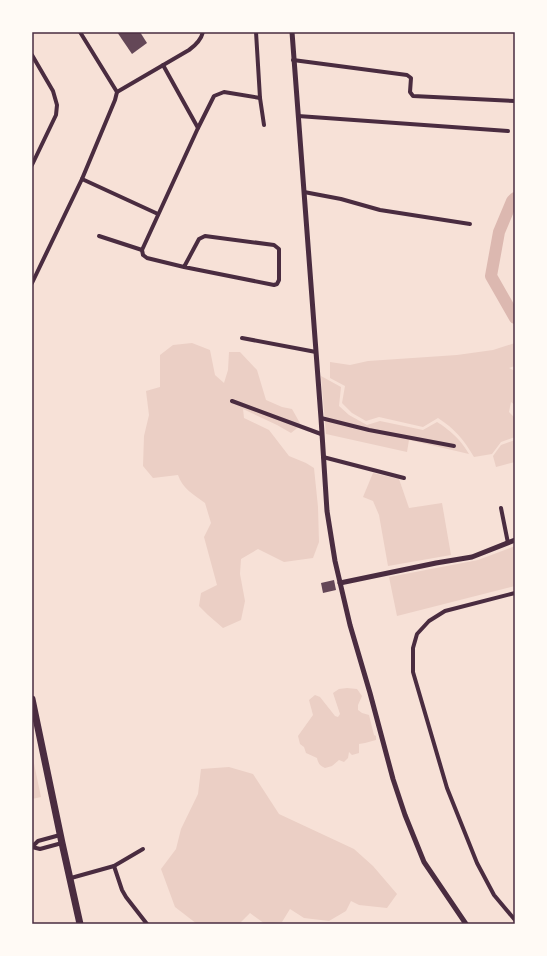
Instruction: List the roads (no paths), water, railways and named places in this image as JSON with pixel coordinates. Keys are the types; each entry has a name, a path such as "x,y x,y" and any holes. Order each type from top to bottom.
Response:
{"highway":[{"path":"32,699 80,924"}],"street":[{"path":"80,32 117,92"},
{"path":"32,283 82,179 117,92 197,44 202,37 203,32"},
{"path":"256,32 260,98 264,125"},
{"path":"292,32 321,418 326,510 340,583 393,779 405,815 424,862 466,924"},
{"path":"32,55 54,91 57,105 56,115 32,164"},
{"path":"294,60 407,75 411,78 410,92 412,96 515,101"},
{"path":"163,65 198,128"},
{"path":"184,267 199,239 205,236 274,245 279,249 279,280 277,284 274,285 184,267 147,258 143,255 142,250 214,96 218,93 224,92 260,98"},
{"path":"298,116 508,131"},
{"path":"82,179 158,214"},
{"path":"304,192 341,199 380,210 470,224"},
{"path":"99,236 142,250"},
{"path":"242,338 316,352"},
{"path":"232,401 321,434"},
{"path":"321,418 369,430 454,446"},
{"path":"322,457 404,478"},
{"path":"501,508 508,543"},
{"path":"340,583 472,557 515,540"},
{"path":"515,594 445,611 429,621 418,634 413,648 413,672 447,788 477,863 494,895 515,920"},
{"path":"60,835 38,841 33,846 40,849 62,843"},
{"path":"71,878 114,866 143,849"},
{"path":"114,866 122,890 147,924"}],"waterway":[{"path":"515,198 512,201 499,232 491,276 515,318"}]}
